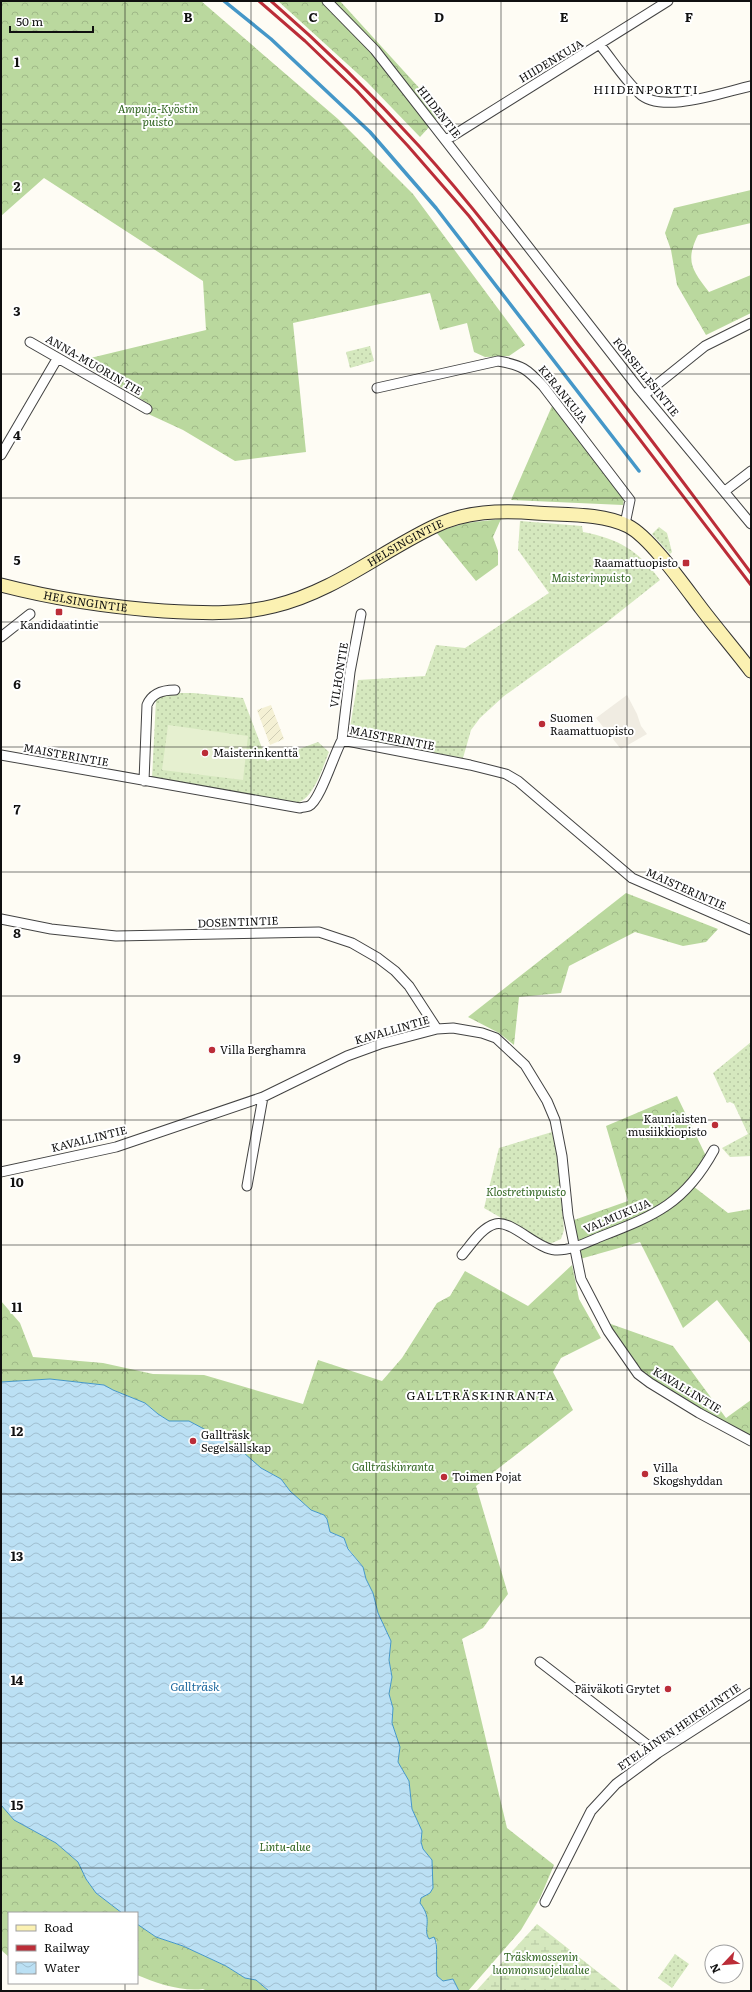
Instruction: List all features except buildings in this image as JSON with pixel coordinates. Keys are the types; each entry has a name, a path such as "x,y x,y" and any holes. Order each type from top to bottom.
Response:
{"main road":[{"name":"HELSINGINTIE","path":"1,585 82,603 196,613 247,611 273,606 324,589 415,536 453,518 495,512 592,517 614,520 625,524 643,537 674,573 751,671"}],"street":[{"name":"HIIDENTIE","path":"327,1 375,50 446,140 524,244"},
{"name":"HIIDENKUJA","path":"446,140 600,45 668,1"},
{"path":"600,45 639,94 650,100 674,104 751,86"},
{"name":"FORSELLESINTIE","path":"524,244 644,395 751,524"},
{"path":"644,395 705,346 751,323"},
{"name":"ANNA-MUORIN TIE","path":"30,342 147,409"},
{"path":"1,455 58,358"},
{"name":"KERANKUJA","path":"376,388 498,361 514,364 527,369 543,386 630,500 625,524"},
{"path":"724,491 751,471"},
{"path":"1,637 30,614"},
{"name":"VILHONTIE","path":"342,740 350,672 361,614"},
{"path":"144,781 147,705 151,696 159,692 175,690"},
{"name":"MAISTERINTIE","path":"1,755 300,808 309,806 319,796 335,751 342,740 470,765 506,774 518,781 632,878 751,930"},
{"name":"DOSENTINTIE","path":"1,919 51,929 116,936 319,932 352,943 378,958 409,986 437,1029"},
{"name":"KAVALLINTIE","path":"1,1172 116,1147 263,1097 347,1056 380,1044 437,1029 467,1030 496,1038 525,1065 538,1083 555,1120 562,1156 568,1215 581,1279 589,1298 608,1331 638,1374 650,1384 751,1441"},
{"path":"247,1186 263,1097"},
{"name":"VALMUKUJA","path":"462,1255 483,1230 495,1223 506,1224 535,1242 554,1250 574,1247 644,1219 674,1202 703,1169 714,1150"},
{"path":"540,1662 658,1753"},
{"name":"ETELÄINEN HEIKELINTIE","path":"545,1902 591,1811 616,1784 658,1753 751,1693"}],"shaded area":[{"path":"627,695 637,714 641,726 647,734 621,749 596,718"},
{"path":"271,705 284,739 270,745 257,710"}],"green space":[{"name":"Ampuja-Kyöstin puisto","path":"1,1 201,1 338,119 413,194 525,345 509,356 485,357 474,352 467,323 440,330 430,293 293,323 306,452 235,461 183,430 144,412 149,404 78,361 206,330 203,281 44,178 1,216"},
{"path":"278,1 340,1 442,113 420,137 367,82"},
{"path":"751,190 751,223 698,235 694,244 691,259 692,265 698,277 709,292 751,275 751,313 706,335 677,285 671,250 665,233 674,208"},
{"path":"370,346 374,361 350,368 346,352"},
{"path":"552,406 624,499 623,505 511,500"},
{"path":"501,519 493,537 498,551 498,565 476,581 436,532 466,523"},
{"name":"Maisterinpuisto","path":"520,521 582,526 583,532 607,538 627,547 644,561 660,580 607,622 504,696 480,718 471,730 463,758 358,739 350,727 358,680 425,676 436,645 465,648 549,593 518,550"},
{"path":"659,527 667,533 672,552 670,554 652,534"},
{"path":"165,693 193,693 243,698 267,761 318,742 329,752 312,790 307,797 295,803 152,778 156,700 160,695"},
{"name":"Maisterinkenttä","path":"168,725 248,736 243,780 162,770"},
{"path":"626,893 718,929 706,942 683,946 635,932 569,966 561,993 519,997 514,1045 499,1033 468,1017"},
{"path":"751,1042 751,1156 730,1157 722,1148 748,1134 734,1104 730,1102 727,1103 713,1073"},
{"path":"677,1096 706,1156 689,1183 728,1213 751,1209 751,1344 717,1300 683,1328 640,1242 580,1259 574,1220 628,1201 606,1126"},
{"name":"Klostretinpuisto","path":"552,1132 559,1167 564,1230 561,1239 552,1243 541,1241 484,1208 499,1148"},
{"name":"Gallträskinranta","path":"572,1265 579,1299 601,1338 561,1358 553,1372 573,1410 476,1486 508,1594 483,1628 462,1639 507,1828 554,1865 540,1898 521,1930 468,1991 459,1991 453,1979 443,1981 437,1976 435,1965 437,1942 429,1939 427,1935 425,1914 419,1903 421,1898 430,1893 432,1860 423,1849 421,1842 422,1831 412,1809 409,1781 398,1762 400,1747 392,1723 393,1708 389,1694 392,1677 389,1660 391,1641 378,1613 373,1593 366,1579 363,1567 348,1548 344,1538 330,1532 327,1519 324,1515 311,1510 290,1491 281,1479 261,1468 189,1421 169,1421 145,1403 104,1385 50,1379 1,1382 1,1301 20,1323 33,1357 103,1363 153,1374 204,1375 303,1404 318,1360 382,1381 402,1358 437,1303 450,1296 465,1271 528,1306"},
{"path":"608,1323 673,1346 726,1418 751,1400 751,1436 670,1392 649,1378 634,1362"},
{"path":"1,1805 14,1820 56,1843 78,1862 86,1879 96,1893 121,1912 8,1912 8,1956 1,1950"},
{"name":"Träskmossenin luonnonsuojelualue","path":"537,1924 622,1991 476,1991"},
{"path":"138,1925 156,1937 183,1946 226,1966 245,1978 256,1980 269,1991 207,1991 203,1989 195,1990 178,1988 161,1984 138,1975"},
{"path":"675,1954 689,1964 672,1988 658,1978"}],"water":[{"name":"Gallträsk","path":"50,1379 104,1385 145,1403 169,1421 189,1421 221,1438 244,1453 261,1468 281,1479 290,1491 311,1510 324,1515 327,1519 330,1532 344,1538 348,1549 363,1567 366,1579 373,1593 378,1613 391,1641 389,1660 392,1677 389,1694 393,1708 392,1723 400,1747 398,1762 409,1781 412,1809 422,1831 421,1842 423,1849 432,1860 433,1888 430,1893 421,1898 420,1903 424,1909 427,1919 427,1935 429,1939 434,1937 435,1940 437,1950 437,1976 443,1981 453,1979 459,1991 269,1991 256,1980 245,1978 226,1966 183,1946 156,1937 138,1925 138,1912 121,1912 96,1893 86,1879 78,1862 56,1843 14,1820 1,1805 1,1382"}],"waterway":[{"path":"224,1 271,39 370,132 436,208 639,471"}],"railway":[{"path":"259,1 305,41 357,91 408,146 469,216 751,585"},
{"path":"271,1 365,89 440,169 538,292 751,573"}],"place":[{"name":"Raamattuopisto","path":"686,563"},
{"name":"Kandidaatintie","path":"59,612"},
{"name":"Suomen Raamattuopisto","path":"542,724"},
{"name":"Maisterinkenttä","path":"205,753"},
{"name":"Villa Berghamra","path":"212,1050"},
{"name":"Kauniaisten musiikkiopisto","path":"715,1125"},
{"name":"Gallträsk Segelsällskap","path":"193,1441"},
{"name":"Villa Skogshyddan","path":"645,1474"},
{"name":"Toimen Pojat","path":"444,1477"},
{"name":"Päiväkoti Grytet","path":"668,1689"}],"district":[{"name":"HIIDENPORTTI","path":"646,90"},
{"name":"GALLTRÄSKINRANTA","path":"481,1396"}],"park label":[{"name":"Lintu-alue","path":"285,1847"}]}
